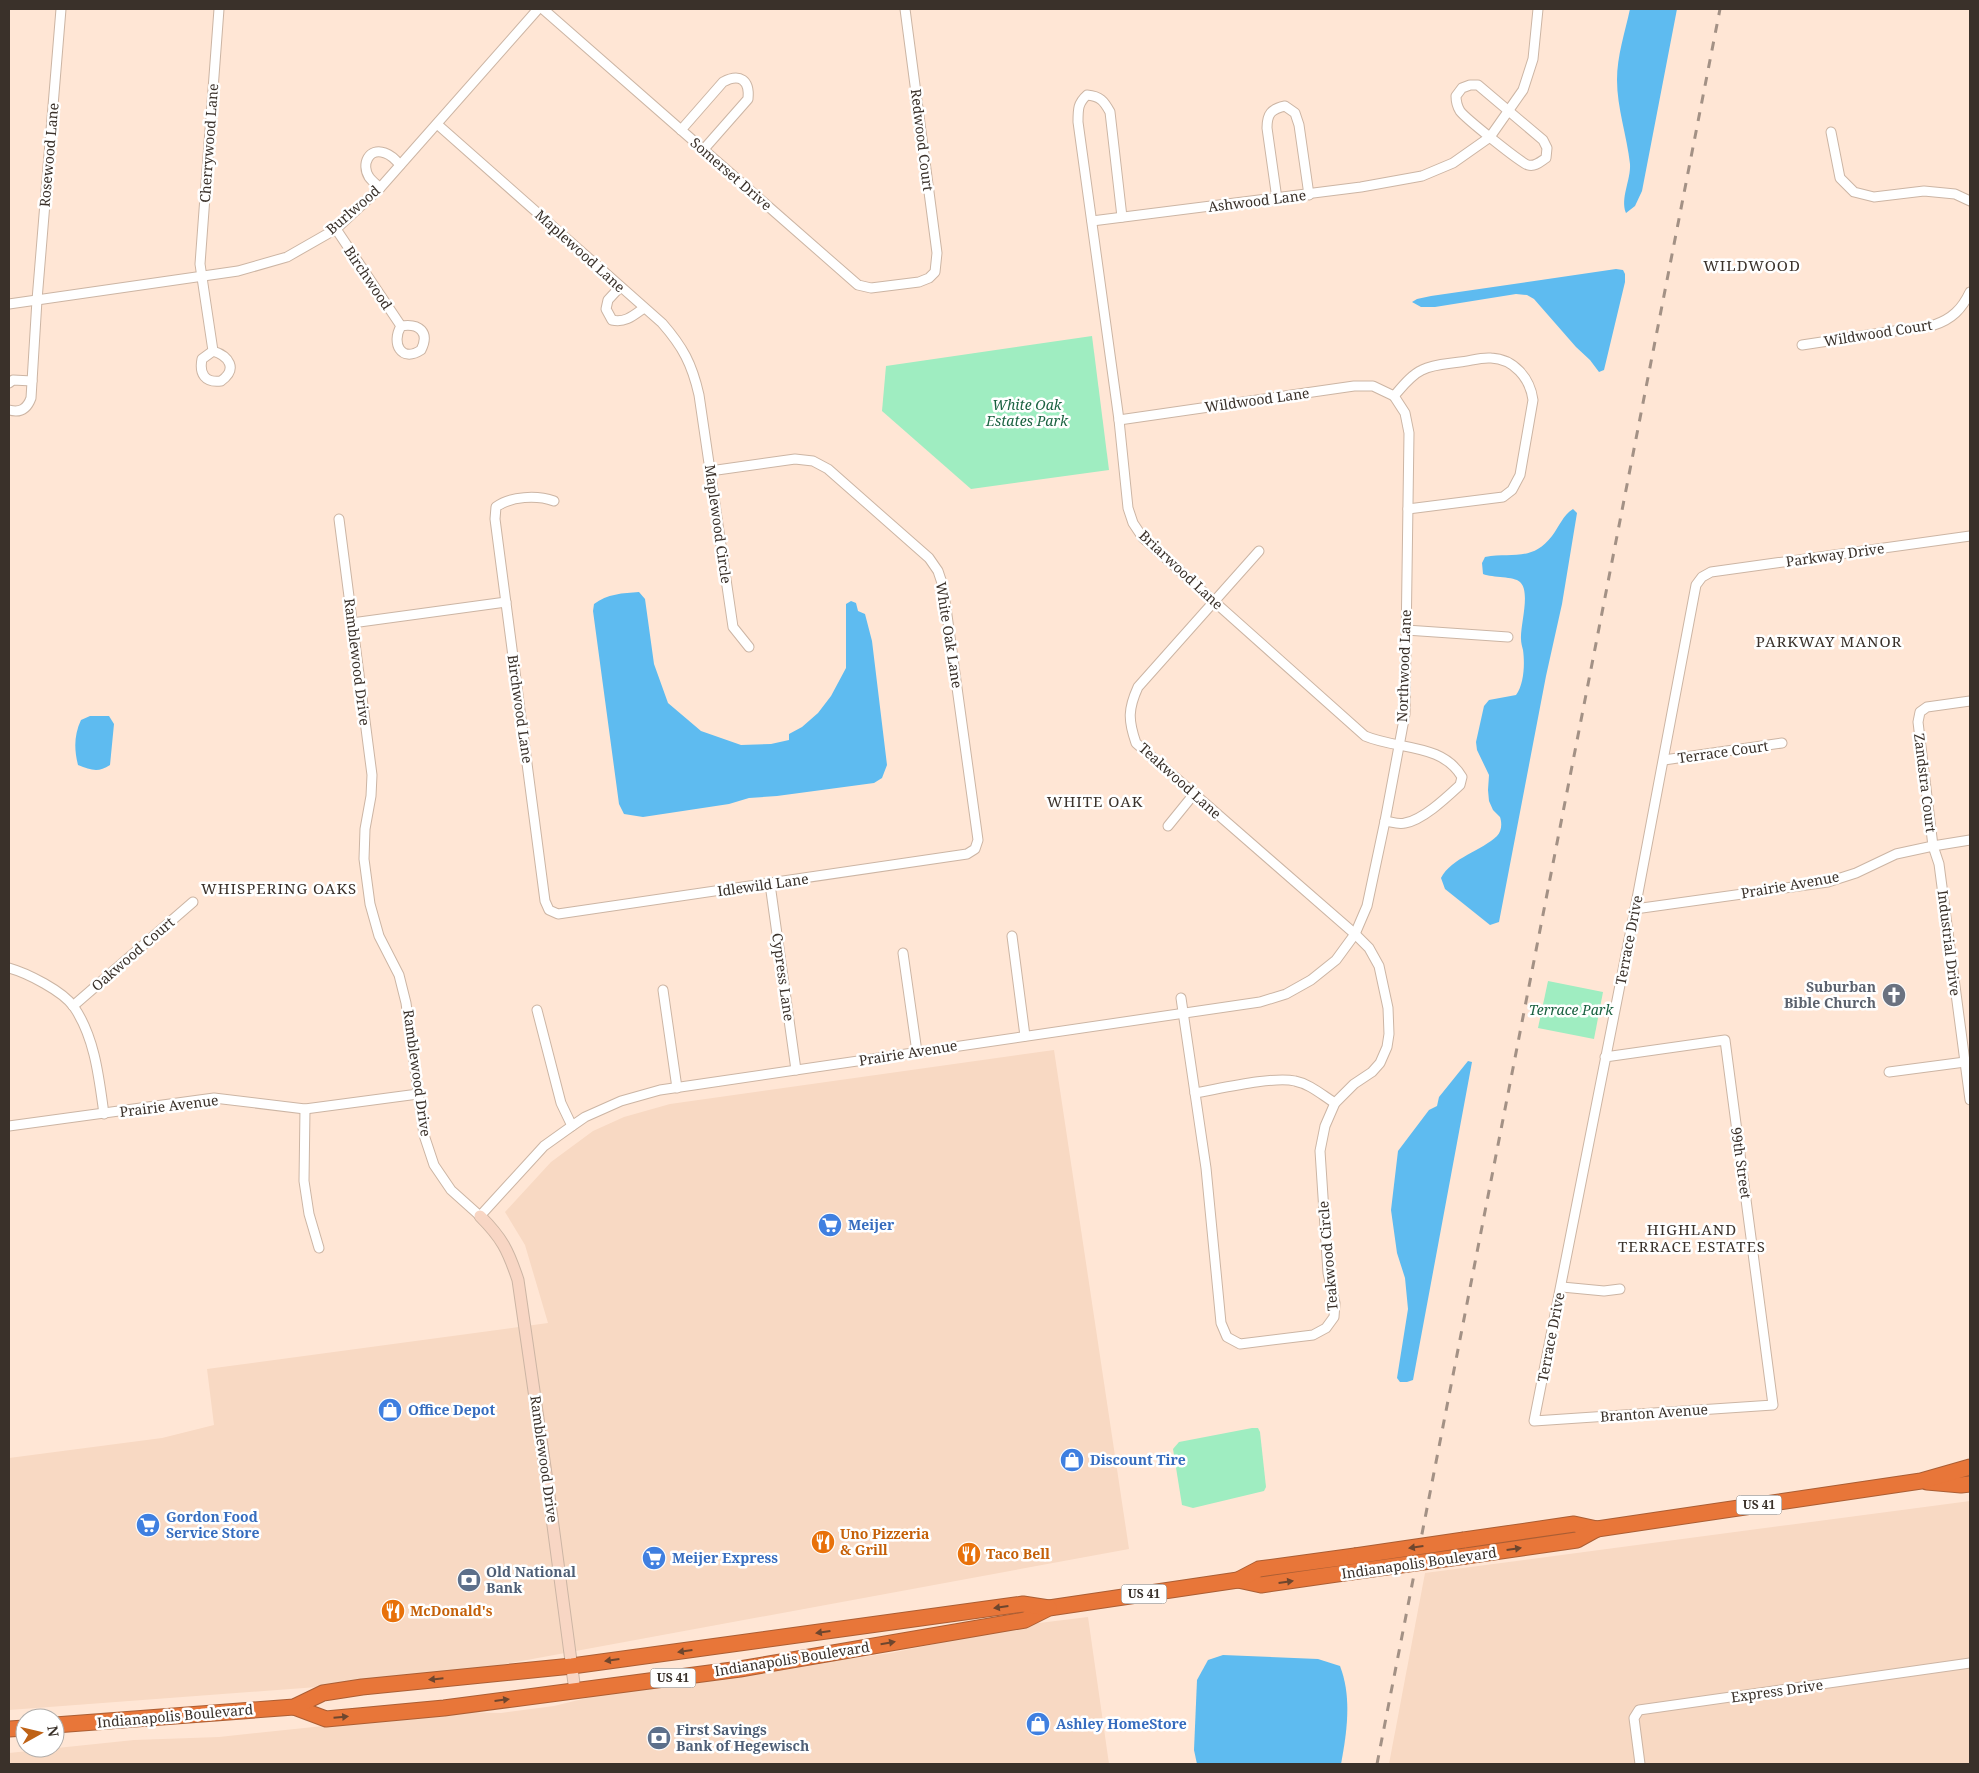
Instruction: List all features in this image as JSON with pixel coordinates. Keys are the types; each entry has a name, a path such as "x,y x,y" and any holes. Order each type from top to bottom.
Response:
{"highway":[{"name":"Indianapolis Boulevard","path":"1238,1580 1261,1585 1577,1540 1598,1529 1921,1481 1970,1467"},
{"name":"Indianapolis Boulevard","path":"1921,1481 1961,1485 1970,1484"},
{"name":"Indianapolis Boulevard","path":"65,1724 294,1706 332,1691 438,1678 572,1666 1023,1604 1049,1608 1238,1580 1259,1570 1574,1524 1598,1529"},
{"name":"Indianapolis Boulevard","path":"294,1706 326,1718 444,1708 575,1691 740,1669 1025,1620 1049,1608"}],"street":[{"name":"Rosewood Lane","path":"9,410 18,411 28,405 32,381 61,9"},
{"name":"Cherrywood Lane","path":"213,351 200,264 219,9"},
{"name":"Burlwood","path":"9,304 238,271 287,257 336,229 380,188 538,9"},
{"name":"Somerset Drive","path":"543,9 858,285 871,288 919,282 929,278 935,272"},
{"name":"Redwood Court","path":"905,9 937,253 935,272"},
{"name":"Ashwood Lane","path":"1092,221 1309,195 1422,176 1453,163 1490,137 1523,90 1534,59 1538,9"},
{"path":"681,130 723,82 731,78 739,78 746,83 749,91 748,99 704,149"},
{"path":"1478,85 1510,111 1543,140 1548,148 1546,158 1536,164 1527,165 1461,112 1456,96 1462,88 1478,85"},
{"name":"Briarwood Lane","path":"1122,217 1110,112 1105,101 1096,95 1087,95 1080,101 1078,108 1128,508 1133,523 1143,538 1365,736 1380,742 1426,750 1457,768 1462,778 1460,785 1414,820 1403,824 1385,822"},
{"path":"1277,199 1267,118 1276,108 1285,106 1295,113 1299,125 1309,195"},
{"name":"Maplewood Lane","path":"437,124 672,335 687,356 695,376 699,396"},
{"path":"1831,132 1840,178 1854,192 1874,197 1924,190 1955,194 1970,201"},
{"path":"380,188 369,177 365,163 367,158 376,152 384,152 400,164"},
{"name":"Birchwood","path":"336,229 401,326"},
{"path":"620,287 608,300 606,309 612,320 628,319 644,308"},
{"name":"Wildwood Court","path":"1802,345 1934,325 1957,312 1970,292"},
{"path":"1394,396 1410,379 1422,370 1438,365 1490,358 1508,361 1521,372 1532,388 1534,400 1520,475 1512,490 1503,497 1408,509"},
{"path":"9,382 14,380 32,381"},
{"name":"Wildwood Lane","path":"1118,420 1354,386 1373,386 1394,396"},
{"name":"Maplewood Circle","path":"699,396 733,627 749,647"},
{"name":"Northwood Lane","path":"1355,934 1367,906 1405,714 1409,433 1405,413 1394,396"},
{"name":"White Oak Lane","path":"710,471 794,459 813,461 828,470 914,545 938,571 943,586 978,840 974,849"},
{"name":"Birchwood Lane","path":"550,910 545,901 495,519 496,507 504,502 541,497 554,501"},
{"name":"Ramblewood Drive","path":"338,519 372,775 371,796 365,829 364,859 370,904 380,936 399,975 406,1003 424,1135 434,1165 451,1190 496,1232 509,1252 518,1280 575,1691"},
{"name":"Parkway Drive","path":"1702,577 1711,572 1970,536"},
{"name":"Teakwood Lane","path":"1259,551 1138,686 1130,703 1130,724 1136,743 1355,934"},
{"name":"Terrace Drive","path":"1534,1421 1562,1287 1696,586 1702,577"},
{"path":"352,623 506,602"},
{"path":"1406,630 1508,637"},
{"name":"Zandstra Court","path":"1933,846 1918,722 1920,712 1928,708 1970,701"},
{"name":"Terrace Court","path":"1664,760 1782,743"},
{"path":"1168,826 1194,794"},
{"name":"Prairie Avenue","path":"1635,909 1828,882 1856,873 1896,854 1970,840"},
{"name":"Industrial Drive","path":"1933,846 1939,864 1970,1100"},
{"name":"Idlewild Lane","path":"550,910 558,914 770,884 967,854 974,849"},
{"name":"Cypress Lane","path":"770,884 796,1070"},
{"name":"Oakwood Court","path":"73,1006 193,902"},
{"name":"Prairie Avenue","path":"480,1216 544,1146 585,1117 621,1101 660,1090 1260,1002 1286,994 1311,980 1336,960 1355,934"},
{"name":"Teakwood Circle","path":"1181,998 1206,1168 1221,1323 1227,1337 1240,1344 1314,1335 1326,1328 1334,1317 1335,1303 1328,1273 1320,1151 1325,1126 1335,1103 1354,1084 1372,1072 1380,1063 1387,1047 1389,1034 1388,1008 1379,966 1369,948 1355,934"},
{"path":"1012,936 1026,1036"},
{"path":"903,953 917,1052"},
{"path":"9,968 43,982 73,1006 88,1034 98,1072 104,1114"},
{"path":"662,990 677,1088"},
{"path":"537,1010 560,1103 572,1126"},
{"name":"99th Street","path":"1605,1057 1725,1040 1773,1405"},
{"path":"1889,1072 1965,1062"},
{"path":"1195,1093 1277,1080 1294,1080 1309,1086 1335,1103"},
{"name":"Prairie Avenue","path":"9,1126 214,1098 305,1109 418,1094"},
{"path":"305,1109 304,1182 308,1214 319,1248"},
{"path":"1562,1287 1604,1291 1620,1289"},
{"name":"Branton Avenue","path":"1534,1421 1773,1405"},
{"name":"Express Drive","path":"1640,1764 1634,1718 1639,1710 1970,1663"}],"shaded area":[{"path":"1054,1050 1129,1549 424,1679 15,1708 9,1710 9,1458 162,1438 214,1425 207,1369 548,1323 525,1245 505,1212 551,1162 593,1131 624,1117 670,1104"},
{"path":"1970,1501 1970,1764 1389,1764 1425,1573"},
{"path":"1088,1617 1109,1764 9,1764 9,1753 15,1752 15,1758 65,1758 65,1747 134,1740 219,1737 457,1712 501,1713 554,1706 603,1694 891,1653 1031,1624"}],"green space":[{"name":"White Oak Estates Park","path":"1092,336 1109,470 971,489 882,411 886,366"},
{"name":"Terrace Park","path":"1548,981 1603,992 1594,1039 1538,1028"},
{"path":"1258,1428 1260,1432 1266,1487 1264,1491 1193,1508 1182,1505 1173,1449 1179,1442"}],"water":[{"path":"1630,9 1677,9 1642,191 1635,206 1626,213 1624,201 1630,164 1619,101 1617,71"},
{"path":"1616,269 1623,270 1625,282 1604,370 1599,372 1534,299 1527,295 1516,294 1435,307 1421,307 1412,302 1431,296"},
{"path":"1573,509 1577,513 1562,604 1546,676 1499,922 1490,925 1445,889 1441,878 1452,865 1491,841 1500,832 1500,817 1493,810 1489,801 1489,775 1477,750 1476,742 1484,706 1489,700 1516,695 1521,685 1524,667 1521,639 1525,601 1523,587 1517,580 1483,574 1482,563 1485,557 1529,553 1537,550 1552,536 1564,518"},
{"path":"639,592 645,599 654,664 668,703 701,731 741,745 771,744 789,740 789,734 802,727 818,713 831,696 846,668 846,604 851,601 856,603 858,611 865,614 872,641 887,765 882,778 874,783 749,798 729,804 643,817 624,814 619,804 593,611 594,604 604,598"},
{"path":"90,716 109,716 114,724 110,765 98,770 78,765 76,753 75,742 81,720"},
{"path":"1468,1061 1472,1062 1413,1380 1400,1382 1397,1378 1408,1309 1405,1278 1397,1253 1391,1210 1398,1151 1429,1110 1437,1106 1439,1097"},
{"path":"1223,1655 1318,1659 1340,1666 1344,1678 1347,1702 1345,1740 1341,1764 1197,1764 1194,1750 1197,1680 1208,1660"}],"railway":[{"path":"1377,1764 1720,9"}],"place":[{"name":"Suburban Bible Church","path":"1894,995"},
{"name":"Meijer","path":"830,1225"},
{"name":"Office Depot","path":"390,1410"},
{"name":"Discount Tire","path":"1072,1460"},
{"name":"Gordon Food Service Store","path":"148,1525"},
{"name":"Uno Pizzeria & Grill","path":"823,1542"},
{"name":"Taco Bell","path":"969,1554"},
{"name":"Meijer Express","path":"654,1558"},
{"name":"Old National Bank","path":"469,1580"},
{"name":"McDonald's","path":"393,1611"},
{"name":"Ashley HomeStore","path":"1038,1724"},
{"name":"First Savings Bank of Hegewisch","path":"659,1738"}],"district":[{"name":"WILDWOOD","path":"1752,266"},
{"name":"PARKWAY MANOR","path":"1829,642"},
{"name":"WHITE OAK","path":"1095,802"},
{"name":"WHISPERING OAKS","path":"279,889"},
{"name":"HIGHLAND TERRACE ESTATES","path":"1692,1238"}]}
